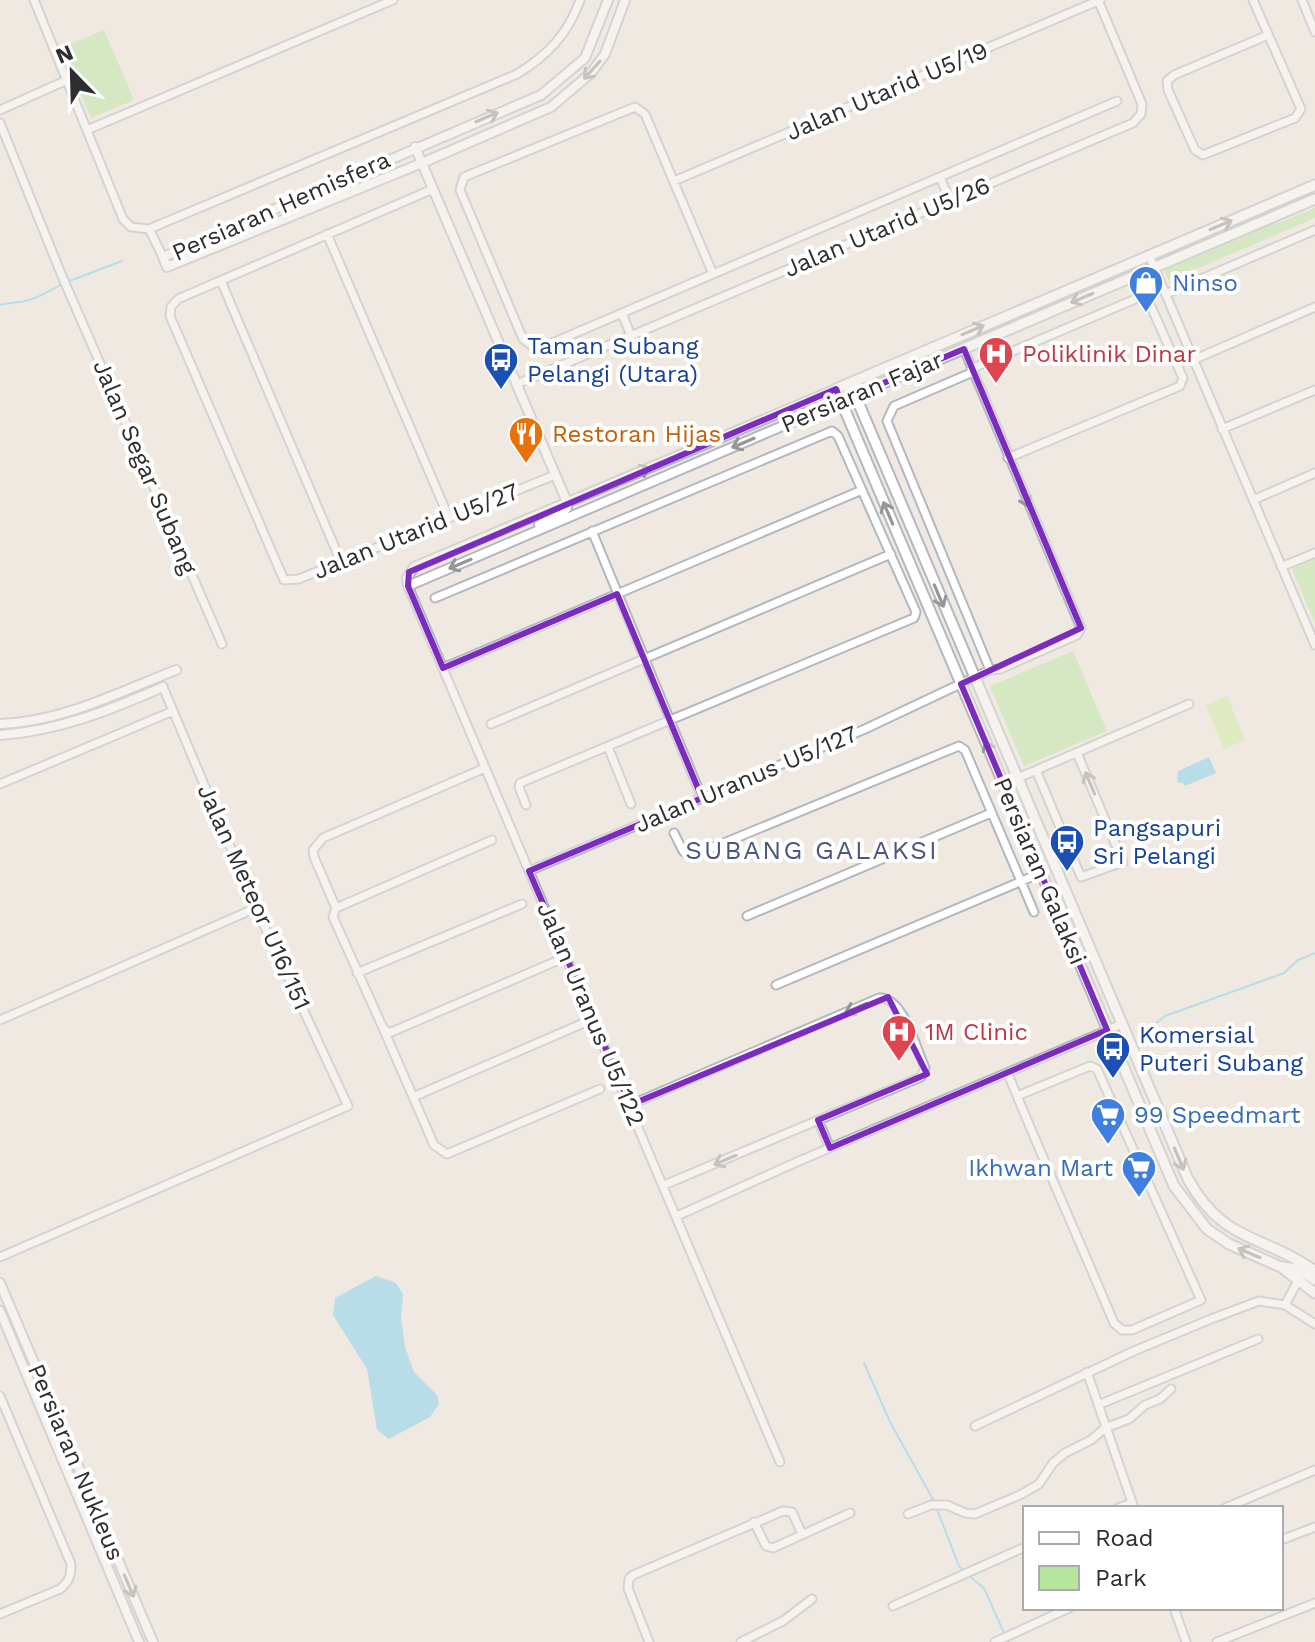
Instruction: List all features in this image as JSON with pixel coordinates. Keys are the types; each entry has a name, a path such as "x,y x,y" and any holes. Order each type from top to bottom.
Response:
{"main road":[{"name":"Persiaran Fajar","path":"836,389 1315,185"},
{"name":"Persiaran Fajar","path":"841,401 1315,199"},
{"name":"Persiaran Galaksi","path":"850,383 973,678 1198,1198 1210,1213 1240,1234 1294,1257 1315,1271"},
{"name":"Persiaran Galaksi","path":"836,389 1174,1186 1207,1229 1229,1244 1281,1267 1315,1293"},
{"path":"1281,1267 1298,1269 1315,1280"}],"street":[{"path":"34,0 123,219 131,227 149,229 517,74 556,44 567,31 580,0"},
{"path":"87,130 393,0"},
{"name":"Persiaran Hemisfera","path":"608,0 585,58 541,95 163,257 167,267 171,268 551,107 591,73 605,54 625,0"},
{"name":"Jalan Utarid U5/19","path":"674,181 1099,0"},
{"name":"Jalan Utarid U5/26","path":"517,384 1133,123 1141,114 1142,104 1099,0"},
{"path":"1253,0 1301,109 1295,118 1203,155 1195,150 1168,90 1167,81 1174,75 1268,35"},
{"path":"1304,1 1315,32"},
{"path":"0,110 67,80"},
{"path":"713,274 645,114 635,107 464,177 460,190 523,339 532,346 545,346 1117,101"},
{"name":"Jalan Segar Subang","path":"0,123 62,276 222,644"},
{"path":"415,147 567,502 563,513 488,552"},
{"path":"940,177 950,201"},
{"path":"341,562 221,281 433,189"},
{"path":"149,229 163,257"},
{"path":"1166,294 1315,230"},
{"path":"327,234 449,518"},
{"path":"1149,255 1315,645"},
{"name":"Jalan Utarid U5/27","path":"221,281 178,299 171,307 170,316 284,580 290,581 341,562 555,475"},
{"path":"964,349 972,371 1008,458 1180,386 1183,378 1148,300 1140,297 972,371 894,406 887,421 990,670"},
{"path":"1193,360 1315,307"},
{"path":"622,313 631,336"},
{"name":"Persiaran Fajar","path":"836,389 414,567 407,578 408,586 841,401"},
{"path":"1222,429 1315,390"},
{"path":"435,598 832,431 838,436 891,554 915,615 520,783 526,805"},
{"name":"Jalan Uranus U5/127","path":"529,871 865,729 960,683 1077,635 1081,628 1008,458"},
{"path":"1253,500 1315,473"},
{"path":"567,502 584,505 661,478"},
{"path":"443,668 862,490"},
{"path":"592,531 702,798"},
{"path":"1281,567 1315,553"},
{"path":"491,724 891,554"},
{"name":"Jalan Uranus U5/122","path":"408,586 780,1462"},
{"path":"0,724 37,721 68,712 176,670"},
{"path":"0,735 70,724 163,687"},
{"name":"Jalan Meteor U16/151","path":"0,1257 348,1106 256,908 163,687"},
{"path":"1004,784 1189,704"},
{"path":"0,784 173,711"},
{"path":"674,833 683,851 689,856 697,854 959,746 965,750 1034,912"},
{"path":"608,747 631,804"},
{"path":"1036,770 1081,877 1087,877 1123,862 1077,753"},
{"path":"485,768 323,838 313,850 336,908 333,917 386,1030 434,1145 447,1154 600,1089"},
{"path":"747,916 991,813"},
{"path":"336,908 492,840"},
{"path":"776,985 1041,873"},
{"path":"357,973 522,904"},
{"path":"0,1020 256,908"},
{"path":"386,1030 566,957"},
{"path":"630,1105 879,998 898,1005 911,1034 925,1068 921,1077 664,1185"},
{"path":"413,1097 593,1019"},
{"path":"677,1216 1122,1024"},
{"path":"1008,1074 1017,1096 1114,1323 1122,1330 1132,1330 1201,1300 1101,1075 1090,1066 1017,1096"},
{"path":"818,1120 830,1148"},
{"path":"1285,1305 1299,1279"},
{"name":"Persiaran Nukleus","path":"0,1283 3,1298 11,1310 153,1642"},
{"path":"975,1426 1087,1372 1259,1301 1285,1305 1315,1324"},
{"path":"0,1313 11,1310"},
{"name":"Persiaran Nukleus","path":"0,1313 139,1642"},
{"path":"1148,1323 1156,1342"},
{"path":"1098,1405 1258,1339"},
{"path":"1087,1372 1133,1505"},
{"path":"908,1514 931,1505 942,1505 975,1514 1022,1494 1039,1484 1053,1463 1065,1453 1091,1440 1105,1428 1129,1419 1171,1389"},
{"path":"0,1396 71,1564 71,1572 60,1589 0,1614"},
{"path":"1230,1506 1315,1470"},
{"path":"649,1642 628,1588 629,1579 754,1522 788,1511 792,1512 802,1534"},
{"path":"754,1522 769,1548 850,1513"},
{"path":"1283,1539 1315,1527"},
{"path":"893,1606 1023,1548"},
{"path":"741,1642 783,1621 812,1599"},
{"path":"1217,1642 1315,1603"},
{"path":"999,1640 1065,1610"},
{"path":"1175,1610 1185,1642"}],"highlighted area":[{"path":"964,349 1081,628 961,684 1107,1030 830,1148 818,1120 927,1074 888,997 630,1105 529,871 702,798 617,594 443,668 408,586 409,572 836,389 841,401"}],"green space":[{"path":"104,30 134,100 91,118 61,48"},
{"path":"1315,208 1315,218 1173,279 1175,284 1171,286 1164,269 1261,227"},
{"path":"1145,261 1146,265 863,386 862,383"},
{"path":"1315,559 1315,623 1292,569"},
{"path":"1073,651 1107,731 1024,766 990,686"},
{"path":"1227,696 1245,740 1224,749 1206,705"}],"water":[{"path":"1209,757 1216,773 1185,786 1177,782 1178,771"},
{"path":"376,1276 396,1283 403,1294 401,1318 405,1347 414,1372 437,1395 439,1404 430,1417 389,1439 377,1430 367,1369 333,1315 335,1298"}],"waterway":[{"path":"67,282 122,261"},
{"path":"0,305 30,300 62,284"},
{"path":"1141,1035 1165,1016 1284,973 1298,960 1315,953"},
{"path":"864,1363 890,1422 934,1501"},
{"path":"936,1507 963,1570"},
{"path":"968,1575 984,1588 1008,1642"}],"place":[{"name":"Ninso","path":"1146,314"},
{"name":"Poliklinik Dinar","path":"996,385"},
{"name":"Taman Subang Pelangi (Utara)","path":"501,391"},
{"name":"Restoran Hijas","path":"526,465"},
{"name":"Pangsapuri Sri Pelangi","path":"1067,873"},
{"name":"1M Clinic","path":"899,1063"},
{"name":"Komersial Puteri Subang","path":"1113,1080"},
{"name":"99 Speedmart","path":"1108,1146"},
{"name":"Ikhwan Mart","path":"1139,1199"}],"district":[{"name":"SUBANG GALAKSI","path":"812,850"}]}
